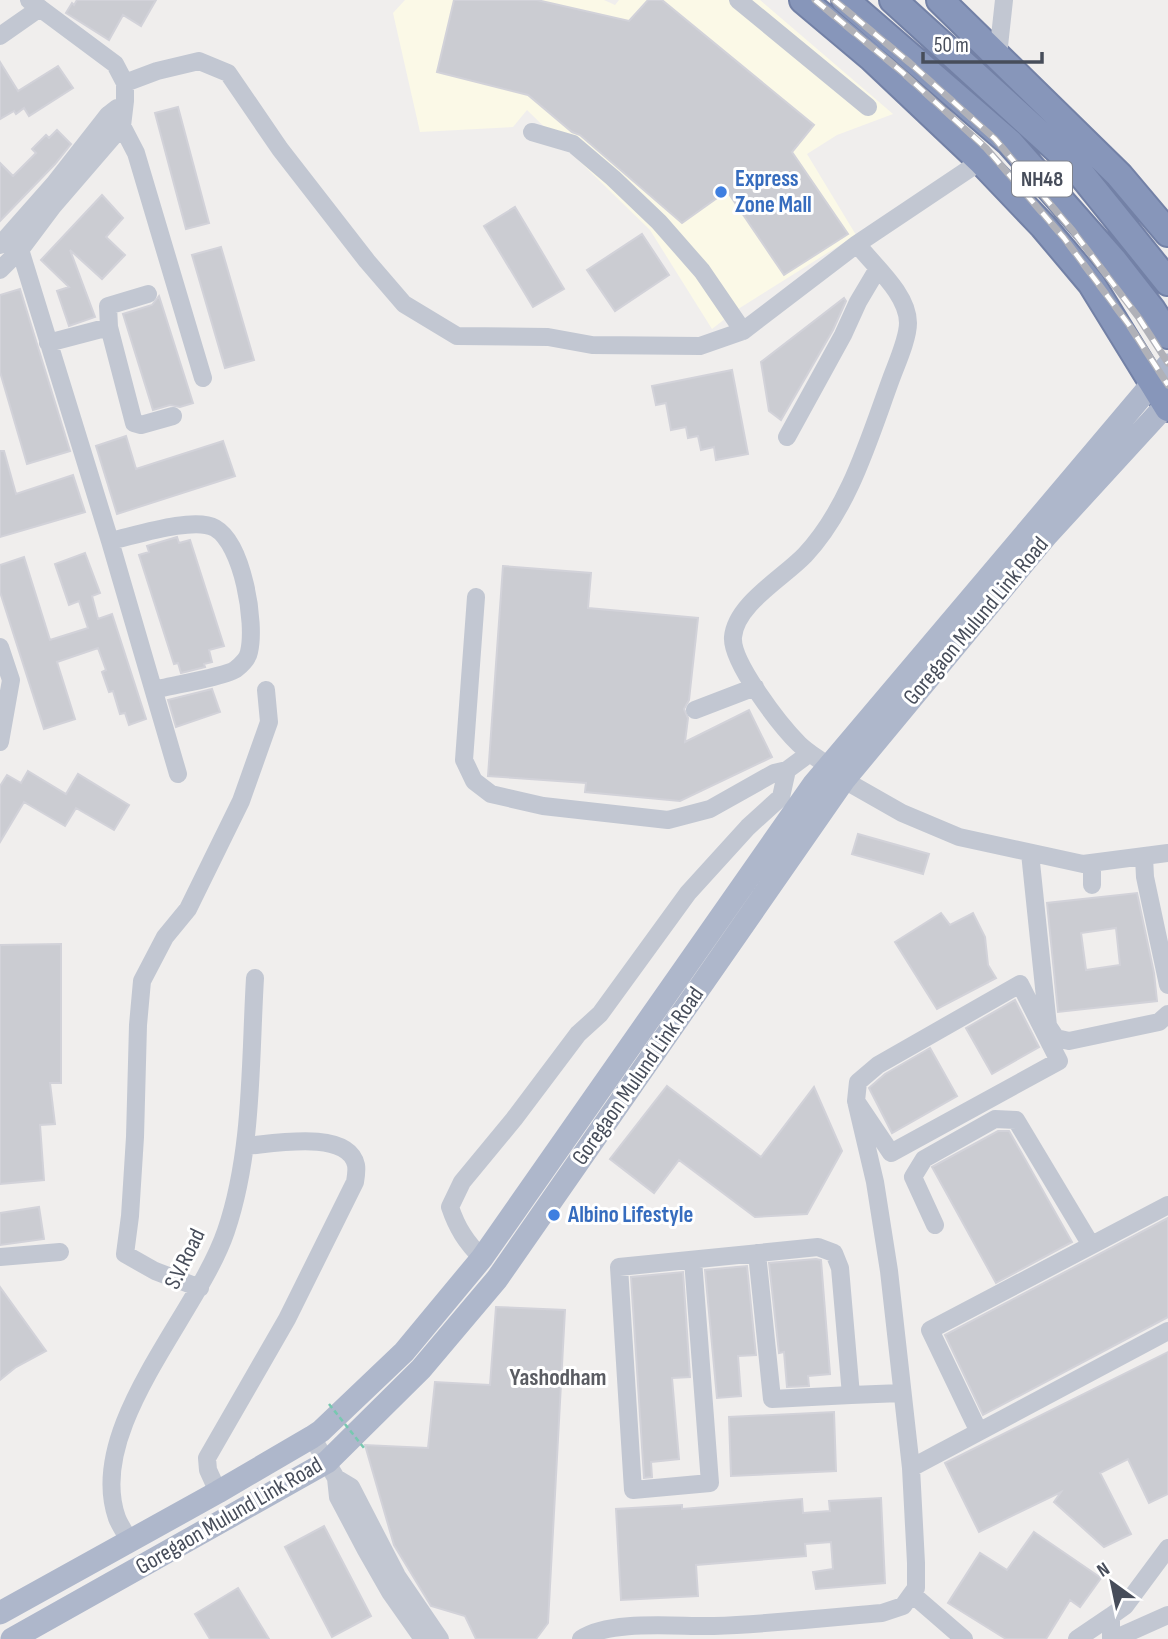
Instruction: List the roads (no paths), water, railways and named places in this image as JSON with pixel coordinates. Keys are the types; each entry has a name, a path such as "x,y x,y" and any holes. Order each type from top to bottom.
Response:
{"highway":[{"path":"803,0 872,58 981,160 1043,226 1160,373 1167,405"},
{"name":"NH48","path":"845,0 1010,143 1113,260 1168,335"},
{"name":"NH48","path":"893,0 1073,164 1168,282"},
{"path":"940,0 1119,175 1168,233"}],"main road":[{"name":"Goregaon Mulund Link Road","path":"0,1613 312,1437 404,1352 482,1258 827,766 1160,373"},
{"name":"Goregaon Mulund Link Road","path":"12,1639 331,1470 496,1279 537,1222 827,766 1167,405"},
{"path":"516,1206 537,1222"}],"street":[{"path":"738,0 868,107"},
{"path":"998,55 1004,0"},
{"path":"0,36 37,3 115,64 125,83 125,101 115,120 20,250 0,270"},
{"path":"125,83 199,61 228,72 280,149 374,270 404,304 457,336 548,337 592,345 700,346 743,331 857,244 981,160"},
{"path":"0,245 115,120"},
{"path":"115,120 136,153 202,378"},
{"path":"532,132 573,144 613,178 659,222 702,271 743,331"},
{"path":"13,230 110,541 178,774"},
{"path":"857,244 904,305 908,324 899,357 852,480 827,529 736,621 733,639 737,657 786,730 827,766 902,813 959,837 1083,864 1168,853"},
{"path":"787,437 877,270"},
{"path":"148,294 108,306 109,327 134,424 141,425 173,416"},
{"path":"48,343 109,327"},
{"path":"110,541 195,523 215,528 231,546 243,578 252,626 249,656 235,671 154,690"},
{"path":"477,597 464,760 474,781 491,794 543,806 668,820 710,808 774,773 827,766"},
{"path":"0,647 6,682 0,742"},
{"path":"695,709 755,687"},
{"path":"200,1288 155,1271 125,1254 135,1150 138,1025 142,981 165,937 188,909 241,801 269,722 266,690"},
{"path":"482,1258 466,1242 450,1207 462,1182 514,1119 561,1055 600,1014 688,893 748,827 781,797 787,770"},
{"path":"1030,853 1048,1026 1056,1038 1069,1041 1159,1022 1168,1014"},
{"path":"1144,857 1145,877 1168,985"},
{"path":"1092,863 1092,885"},
{"name":"S.V.Road","path":"130,1541 118,1520 114,1505 112,1493 115,1455 124,1422 200,1288 226,1232 246,1146 255,978"},
{"path":"581,1639 593,1632 639,1626 715,1626 882,1613 903,1606 916,1588 911,1468 889,1272 875,1182 856,1101 858,1082 868,1072 1020,984 1059,1061 891,1153 856,1101"},
{"path":"935,1226 913,1177 924,1159 995,1119 1016,1120 1091,1245"},
{"path":"218,1492 208,1470 207,1458 287,1319 355,1182 356,1167 353,1157 336,1144 313,1141 246,1146"},
{"path":"979,1432 930,1330 1168,1205"},
{"path":"693,1260 710,1483 633,1490 619,1266 818,1247 834,1253 840,1268 851,1395"},
{"path":"0,1256 60,1252"},
{"path":"757,1253 772,1399 902,1392"},
{"path":"911,1468 1168,1331"},
{"path":"312,1437 331,1470 351,1487 350,1503 397,1576 423,1639"},
{"path":"1077,1639 1125,1606 1168,1548"},
{"path":"912,1594 964,1639"},
{"path":"1111,1616 1112,1639 1168,1615"},
{"path":"416,1619 440,1639"}],"railway":[{"path":"815,0 902,72 986,148 1064,238 1129,325 1168,385"},
{"path":"834,0 995,139 1073,231 1139,318 1168,363"}],"place":[{"name":"Express Zone Mall","path":"721,192"},
{"name":"Albino Lifestyle","path":"554,1215"}],"district":[{"name":"Yashodham","path":"558,1377"}]}
